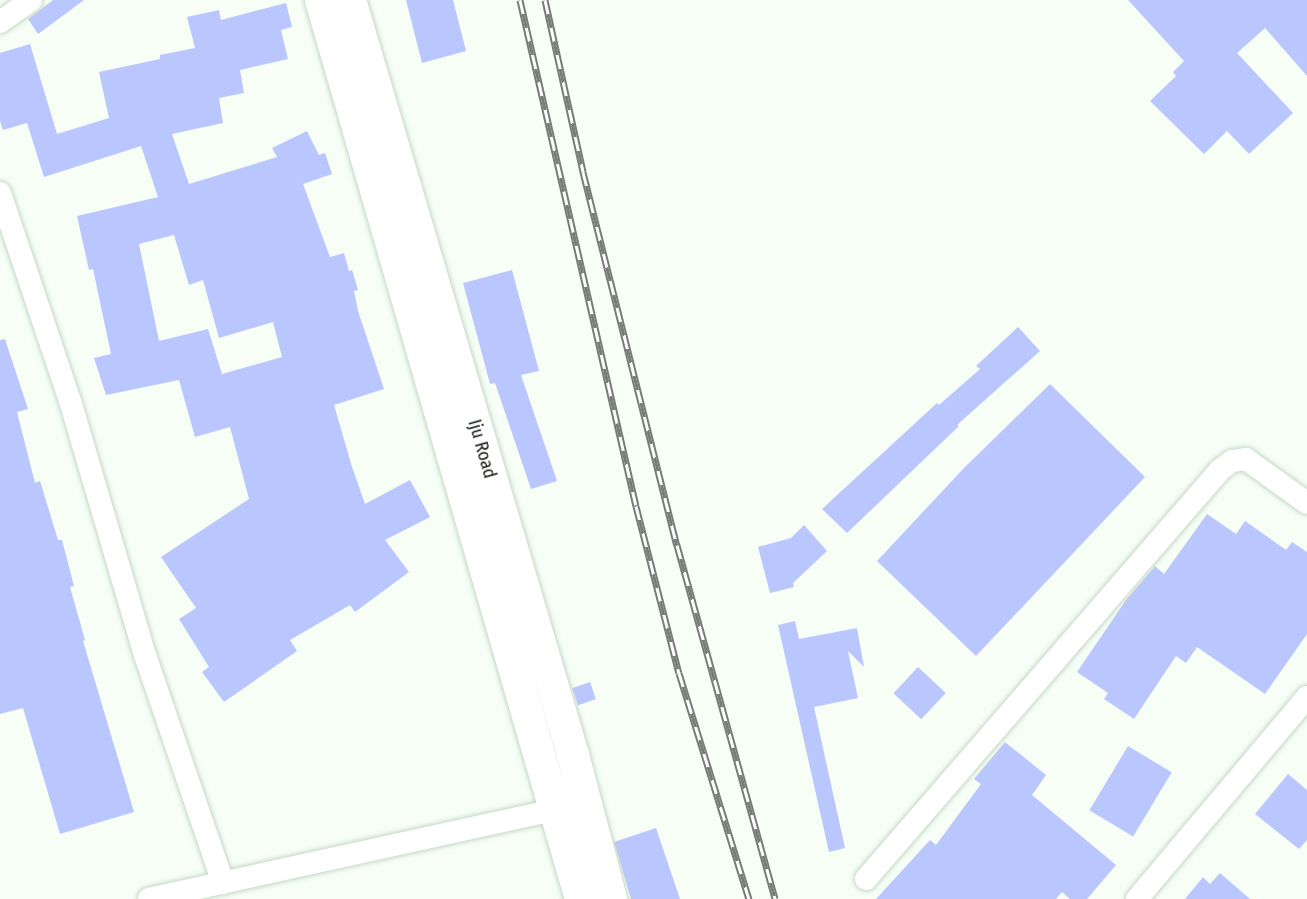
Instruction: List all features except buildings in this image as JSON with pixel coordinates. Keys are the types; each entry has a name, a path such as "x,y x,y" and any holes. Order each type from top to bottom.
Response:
{"main road":[{"name":"Iju Road","path":"321,0 557,809 581,899"},
{"name":"Iju Road","path":"350,0 570,744 610,899"}],"street":[{"path":"0,22 31,0"},
{"path":"0,193 71,404 146,655 224,884"},
{"path":"866,879 1220,470 1232,461 1246,459 1307,503"},
{"path":"1137,899 1307,697"},
{"path":"149,899 557,809"}],"railway":[{"path":"520,0 636,506 679,673 749,899"},
{"path":"545,0 583,172 677,545 775,899"}]}
